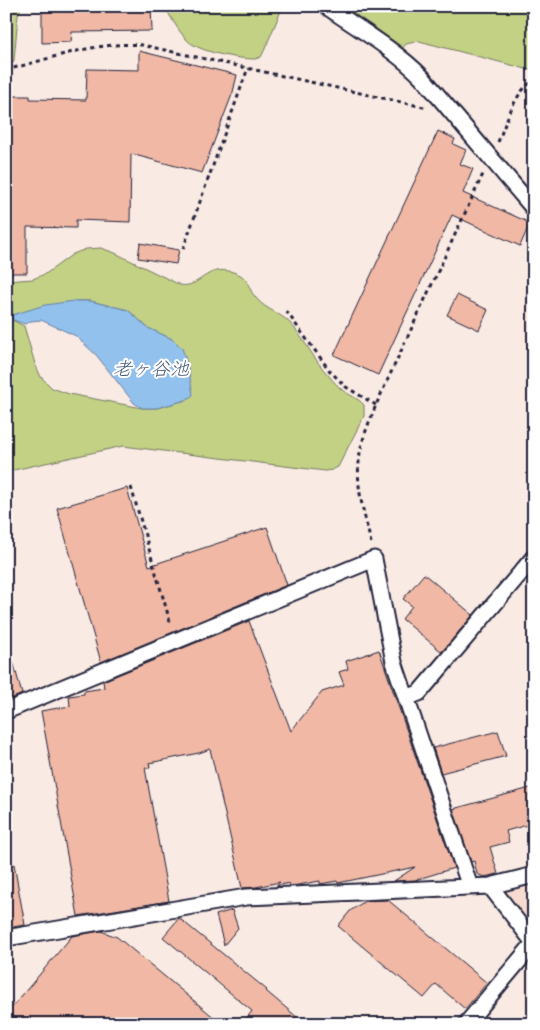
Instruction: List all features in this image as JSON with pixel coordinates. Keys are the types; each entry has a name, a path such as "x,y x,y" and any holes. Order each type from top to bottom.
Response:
{"street":[{"path":"326,6 402,58 422,77 534,209"},
{"path":"406,698 418,694 534,557"},
{"path":"6,711 374,559 394,662 470,887"},
{"path":"6,938 246,896 490,886 534,875"},
{"path":"466,1024 534,943 490,886"}],"path":[{"path":"6,70 101,46 121,43 142,45 434,110 443,102"},
{"path":"183,249 248,68"},
{"path":"374,559 359,479 359,461 362,444 376,405 519,94 534,81"},
{"path":"286,311 330,371 346,387 376,405"},
{"path":"131,487 176,641"}],"shaded area":[{"path":"534,881 534,932 505,894 506,889"}],"green space":[{"path":"6,6 22,6 18,15 14,61 6,66"},
{"path":"164,6 283,6 261,57 255,59 218,54 191,44"},
{"path":"338,6 534,6 534,71 419,41 406,44 401,50"},
{"path":"101,248 115,253 180,285 193,284 216,271 233,272 243,277 261,303 291,324 319,363 342,390 364,405 364,416 338,467 325,471 123,446 9,471 6,478 6,281 33,279 47,273 73,254 86,249","holes":["74,301 90,301 128,310 148,328 172,339 186,400 157,408 142,408 69,394 52,388 41,377 35,364 24,326 10,319"]}],"water":[{"name":"老ヶ谷池","path":"90,301 128,310 148,328 172,339 182,348 188,367 193,395 186,400 157,408 142,408 134,403 97,356 76,336 41,320 25,324 10,319 9,316 45,305"}],"building":[{"path":"42,6 151,6 152,31 72,32 71,42 42,43"},
{"path":"139,51 237,75 233,92 202,173 131,154 130,222 76,220 76,228 27,227 27,273 6,273 6,96 30,96 30,99 86,100 87,69 139,70"},
{"path":"438,131 455,139 453,144 466,150 460,164 473,169 463,193 530,223 520,246 452,215 378,375 334,355"},
{"path":"140,243 179,250 176,264 138,258"},
{"path":"457,295 488,310 479,330 447,315"},
{"path":"127,488 149,566 267,527 287,585 101,662 57,508"},
{"path":"424,574 473,615 442,652 402,619 412,606 403,599"},
{"path":"249,621 291,731 322,692 344,685 339,672 348,669 346,661 379,650 454,868 415,880 394,881 415,867 338,883 337,881 320,884 320,881 290,886 289,883 276,886 280,882 242,888 210,749 149,763 150,768 145,768 169,901 78,916 41,711 70,706 69,696 84,694 84,691 104,688 103,681"},
{"path":"6,654 11,654 22,694 6,701"},
{"path":"498,731 506,756 441,773 433,748"},
{"path":"534,787 534,823 506,831 509,842 490,847 498,874 484,877 477,874 474,861 471,862 453,809"},
{"path":"14,864 25,925 6,928 6,865"},
{"path":"388,900 487,983 465,1009 436,984 424,998 338,926 350,911 365,901"},
{"path":"232,910 238,928 224,945 216,915"},
{"path":"179,918 267,990 305,1024 242,1024 252,1011 163,937"},
{"path":"101,931 117,937 222,1024 22,1024 8,1012 72,936"}]}
